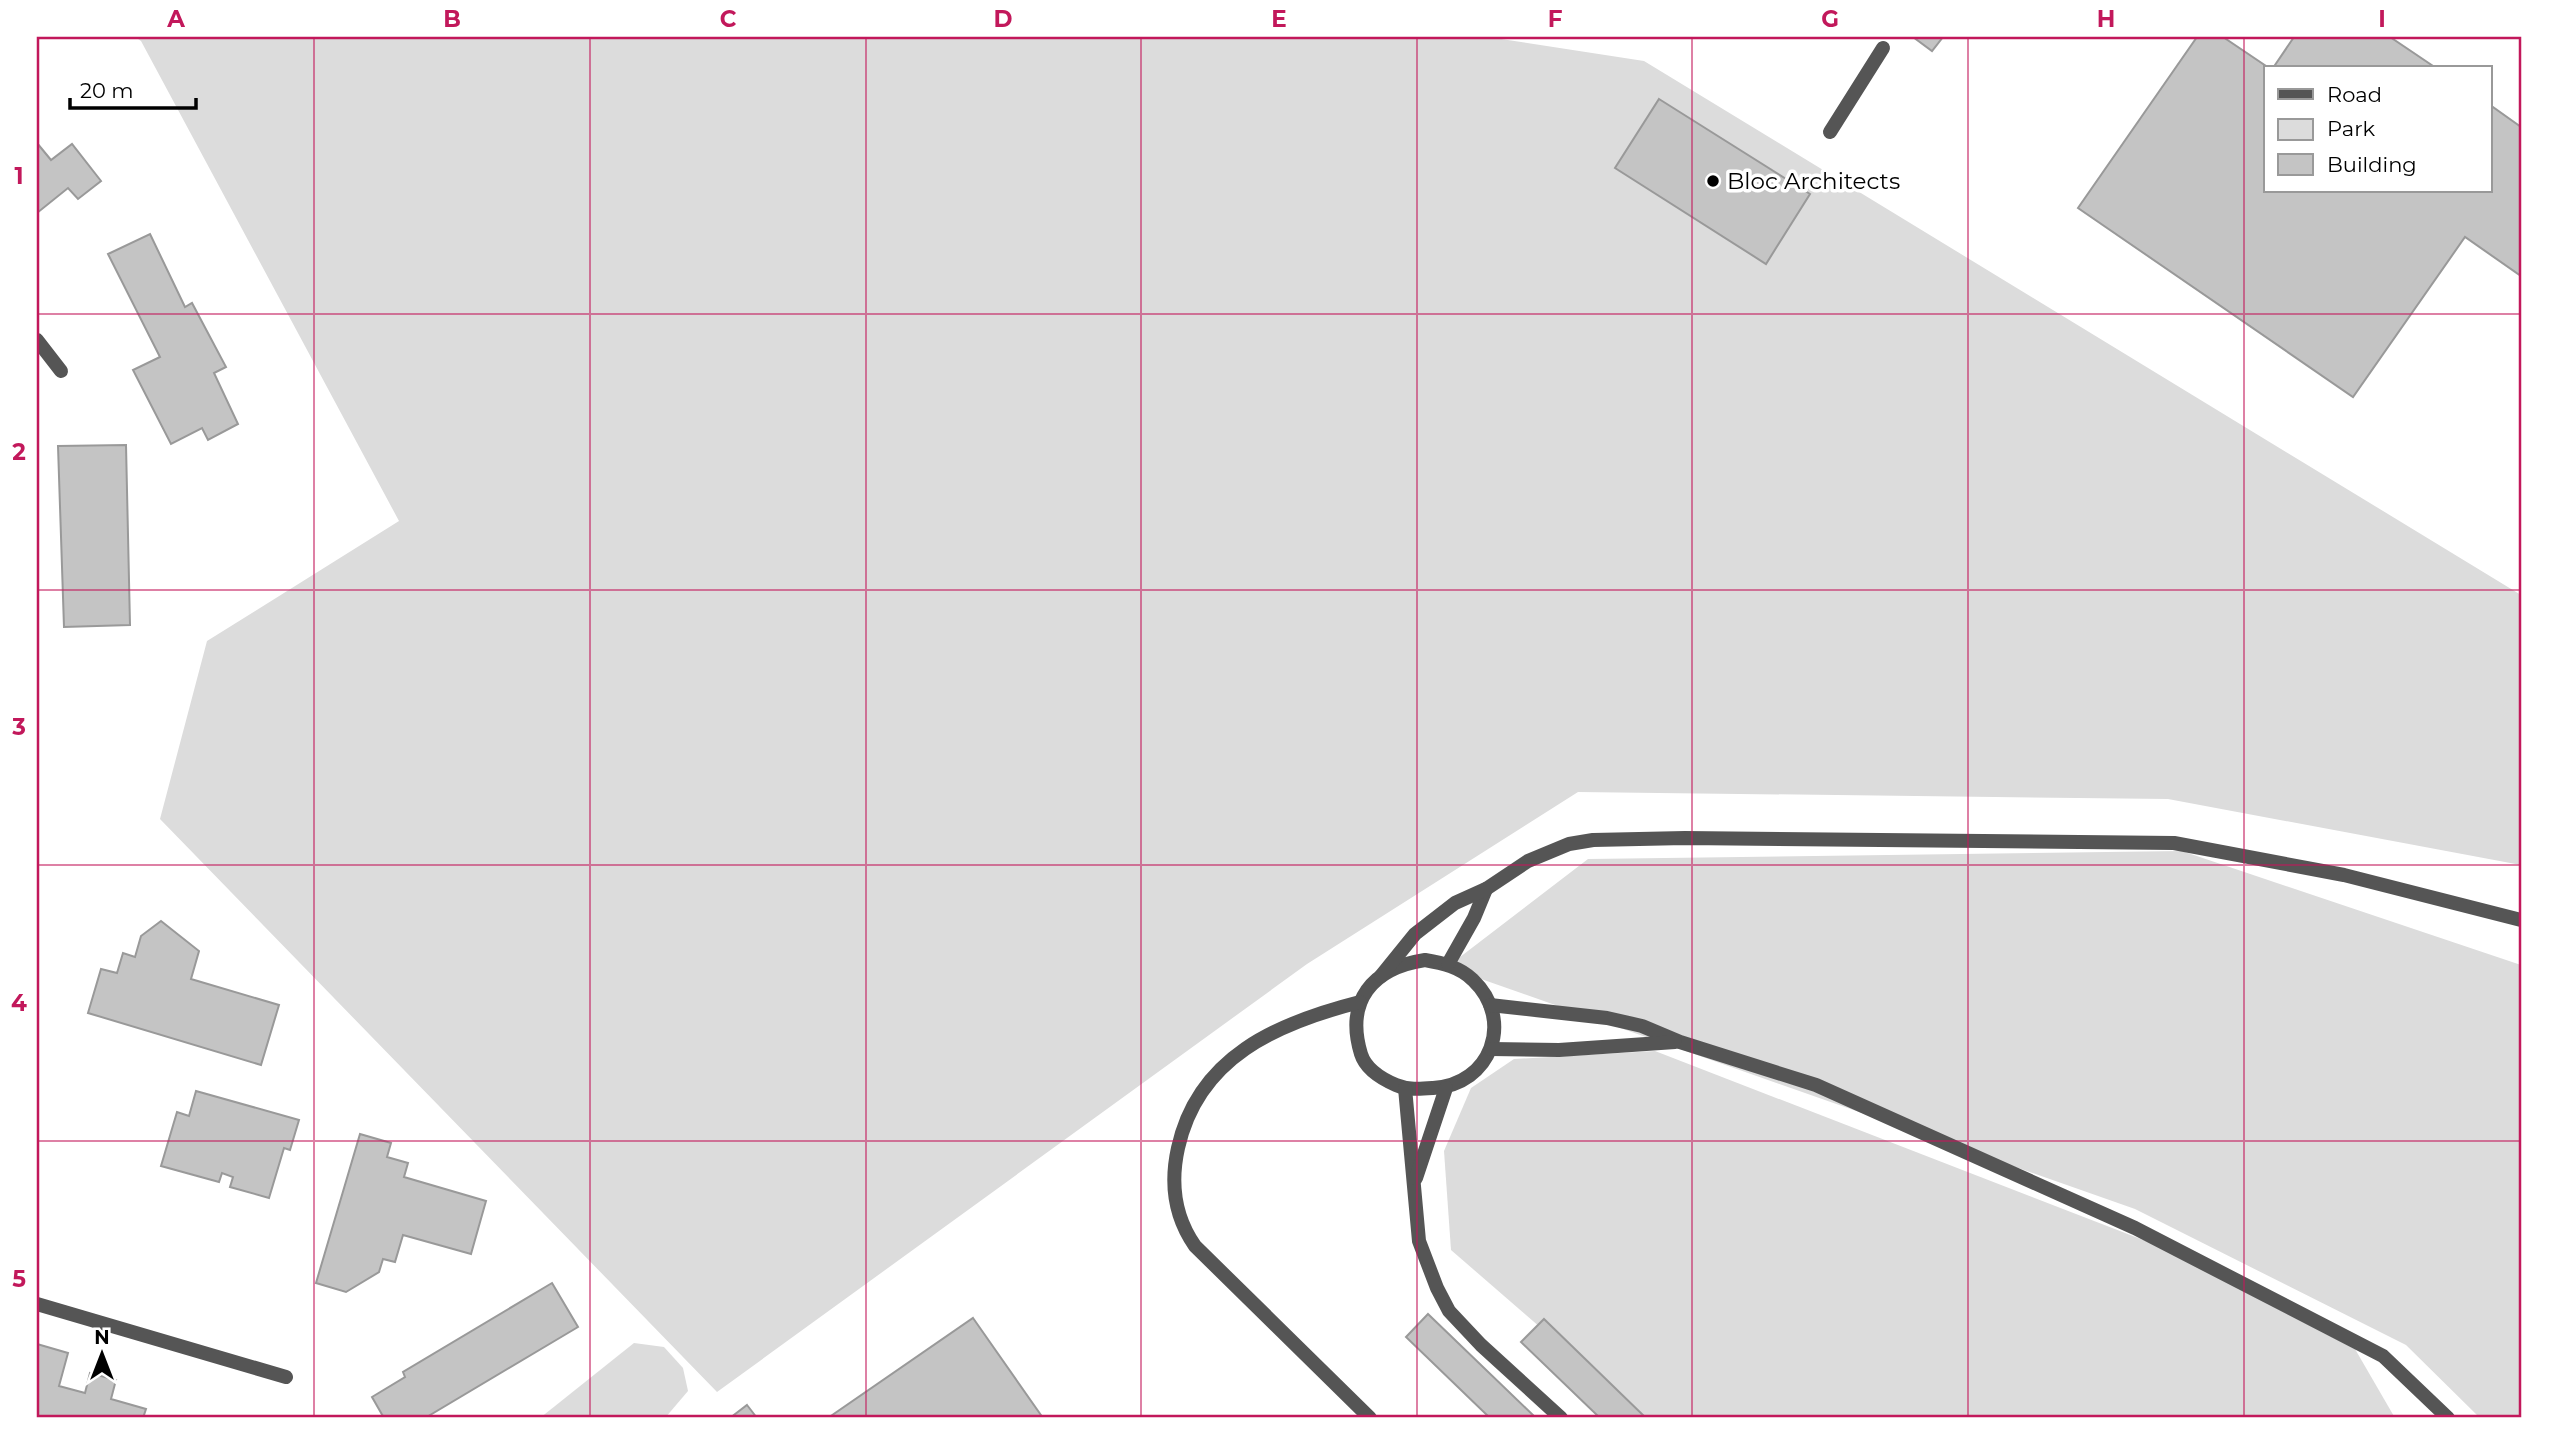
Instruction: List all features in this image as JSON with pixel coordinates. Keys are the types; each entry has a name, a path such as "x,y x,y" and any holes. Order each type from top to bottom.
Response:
{"street":[{"path":"1830,132 1883,48"},
{"path":"37,340 61,371"},
{"path":"1381,976 1401,964 1424,960 1448,964 1473,980 1490,1005 1494,1027 1491,1049 1482,1065 1471,1076 1446,1088 1405,1088 1385,1080 1372,1071 1363,1058 1356,1027 1360,1002 1369,987 1415,934 1455,903 1486,889 1528,861 1569,844 1593,840 1685,838 2174,843 2344,875 2521,920"},
{"path":"1448,964 1474,918 1486,889"},
{"path":"1360,1002 1293,1022 1228,1060 1198,1097 1182,1128 1174,1164 1174,1190 1183,1229 1195,1246 1370,1418"},
{"path":"1490,1005 1607,1018 1642,1026 1680,1042 1816,1085 2135,1228 2383,1356 2448,1418"},
{"path":"1491,1049 1559,1050 1680,1042"},
{"path":"1405,1088 1419,1241 1426,1266 1449,1311 1481,1345 1561,1418"},
{"path":"1414,1183 1446,1088"},
{"path":"37,1304 286,1377"}],"green space":[{"path":"135,37 1488,37 1644,61 2521,595 2521,865 2168,799 1578,792 1307,964 717,1392 160,819 207,641 399,521 141,41"},
{"path":"2182,851 2521,965 2521,1418 2480,1418 2406,1345 2135,1209 1447,967 1588,859"},
{"path":"1655,1051 2151,1243 2355,1349 2395,1418 1645,1418 1451,1250 1444,1151 1471,1088 1514,1059"},
{"path":"634,1343 664,1347 683,1368 688,1391 665,1418 540,1418"}],"building":[{"path":"1913,37 1943,37 1932,51"},
{"path":"2197,37 2223,37 2266,66 2264,192 2492,192 2492,106 2521,127 2521,276 2465,237 2353,397 2078,208"},
{"path":"2294,37 2390,37 2433,66 2274,66"},
{"name":"Bloc Architects","path":"1659,99 1810,194 1766,264 1615,168"},
{"path":"37,143 51,160 72,144 101,181 78,199 68,188 37,213"},
{"path":"150,234 185,307 192,303 226,367 214,373 238,424 208,440 202,428 171,444 133,370 160,357 108,254"},
{"path":"126,445 130,625 64,627 58,446"},
{"path":"161,921 199,951 191,979 279,1005 261,1065 88,1013 101,969 117,973 123,953 135,957 141,936"},
{"path":"196,1091 299,1120 290,1150 284,1148 269,1198 230,1187 233,1177 222,1173 219,1182 161,1166 177,1112 189,1116"},
{"path":"360,1134 391,1143 387,1157 408,1163 404,1177 486,1201 471,1254 403,1235 395,1262 383,1259 379,1272 346,1292 316,1283"},
{"path":"552,1283 578,1327 425,1418 384,1418 372,1397 405,1377 403,1372"},
{"path":"1428,1314 1536,1418 1490,1418 1406,1337"},
{"path":"973,1318 1043,1418 828,1418"},
{"path":"1544,1319 1646,1418 1600,1418 1521,1342"},
{"path":"37,1344 68,1353 59,1386 85,1393 90,1373 116,1380 111,1399 146,1409 143,1418 37,1418"},
{"path":"747,1405 757,1418 730,1418"}],"place":[{"name":"Bloc Architects","path":"1713,181"}]}
